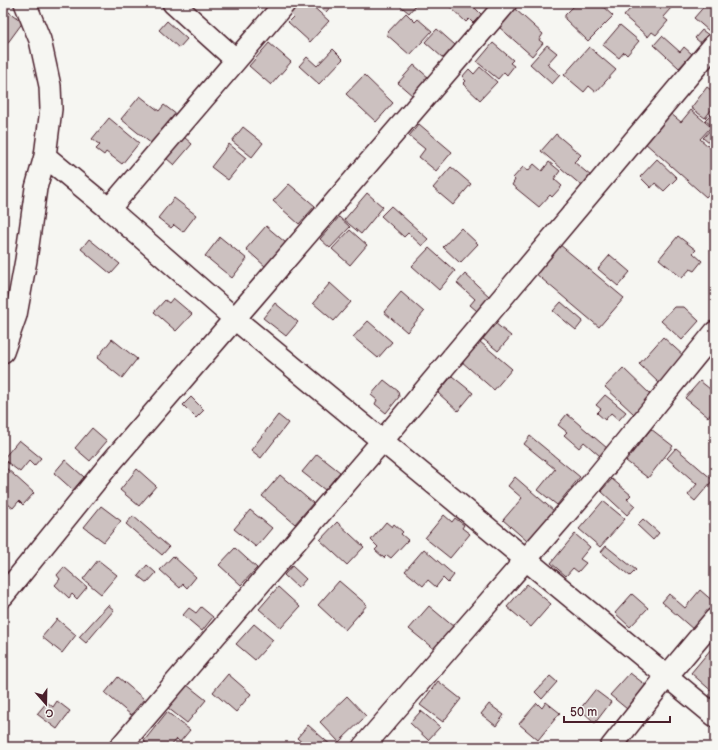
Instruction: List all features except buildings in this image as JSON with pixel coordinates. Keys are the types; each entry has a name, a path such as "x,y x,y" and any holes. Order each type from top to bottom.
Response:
{"street":[{"path":"3,352 16,315 26,260 36,188 45,156 51,109 50,86 40,40 25,3"},
{"path":"173,3 236,60"},
{"path":"109,209 284,3"},
{"path":"3,596 108,466 366,168 506,3"},
{"path":"120,747 383,440 715,44"},
{"path":"45,156 109,209 235,319 715,716"},
{"path":"363,747 588,488 715,332"},
{"path":"611,747 667,676 715,619"}]}
